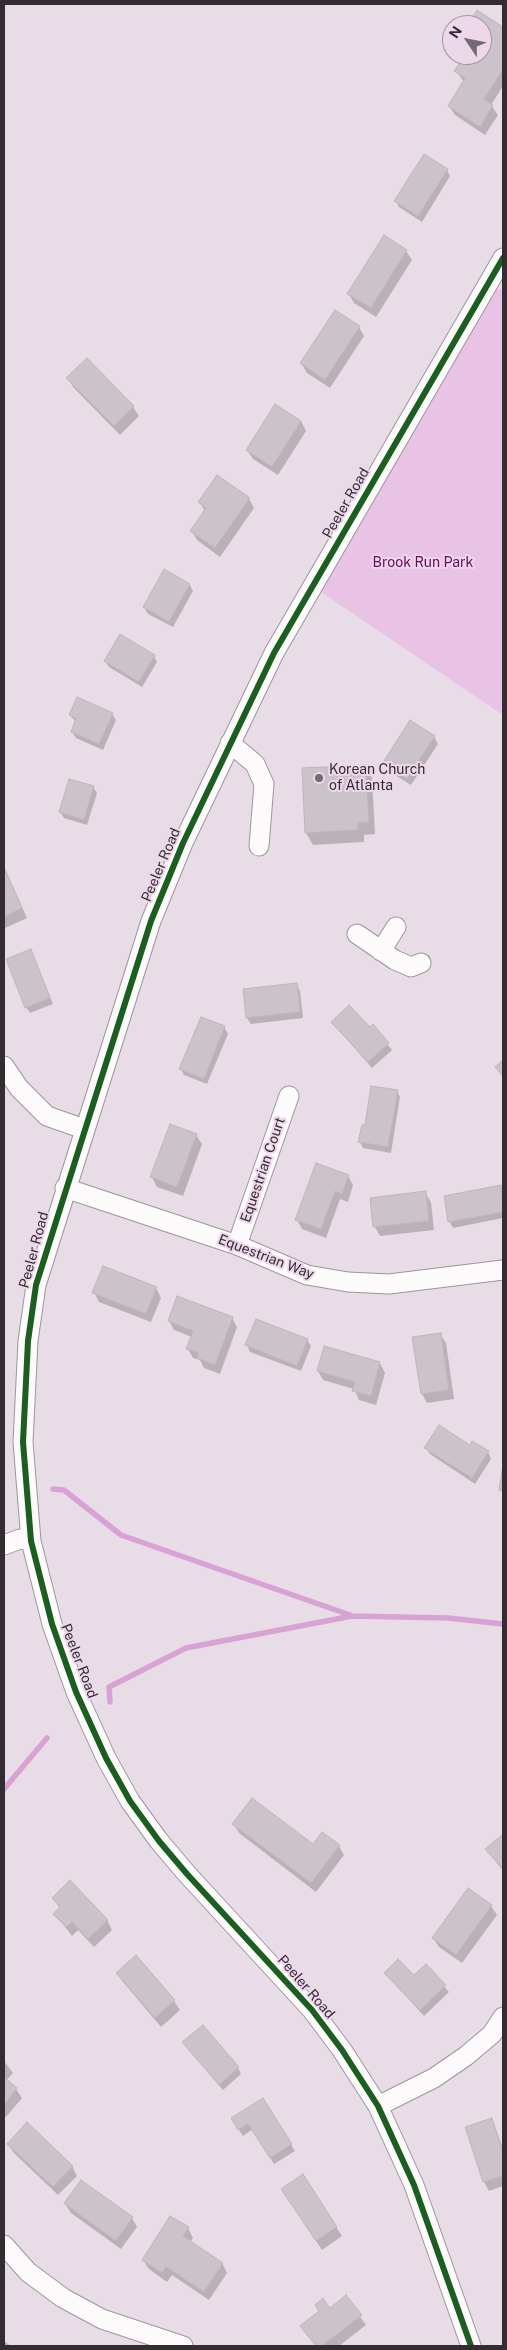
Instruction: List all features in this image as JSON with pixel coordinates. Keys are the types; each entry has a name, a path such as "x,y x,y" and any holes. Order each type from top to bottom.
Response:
{"street":[{"name":"Peeler Road","path":"464,2344 414,2186 378,2106 342,2050 312,2010 187,1874 130,1801 106,1758 76,1692 52,1624 32,1541 23,1442 28,1341 36,1285 65,1188 151,921 184,843 274,653 503,258"},
{"path":"230,743 255,764 264,784 259,846"},
{"path":"381,951 396,927"},
{"path":"356,934 410,967 421,963"},
{"path":"4,1066 19,1088 47,1116 84,1129"},
{"name":"Equestrian Court","path":"237,1245 289,1096"},
{"name":"Equestrian Way","path":"65,1188 237,1245 307,1275 348,1282 389,1284 503,1270"},
{"path":"4,1544 20,1539 32,1541"},
{"path":"378,2106 434,2078 466,2056 492,2034 503,2017"},
{"path":"4,2245 28,2272 63,2298 102,2319 184,2346"}],"green space":[{"name":"Brook Run Park","path":"503,289 503,715 315,588 490,290"}],"building":[{"path":"477,10 485,15 474,15"},
{"path":"492,20 503,27 503,69 484,99 493,105 480,127 448,106 465,78 454,71 458,65 492,65"},
{"path":"424,154 448,169 418,216 394,201"},
{"path":"384,235 407,250 371,308 347,294"},
{"path":"335,310 360,326 325,380 300,363"},
{"path":"87,358 134,406 114,426 66,378"},
{"path":"275,404 301,421 272,467 246,450"},
{"path":"217,475 250,498 215,548 190,531 206,508 198,502"},
{"path":"164,569 190,584 169,622 143,607"},
{"path":"120,634 155,655 139,682 104,661"},
{"path":"77,697 113,713 99,744 71,732 76,718 69,715"},
{"path":"410,720 435,736 407,779 382,764"},
{"path":"366,765 369,822 358,823 358,830 305,833 302,768"},
{"path":"69,779 94,786 84,820 59,812"},
{"path":"4,867 22,908 4,917"},
{"path":"31,949 50,998 25,1008 6,959"},
{"path":"297,983 300,1012 246,1018 243,989"},
{"path":"349,1005 370,1027 373,1024 389,1043 368,1062 331,1022"},
{"path":"201,1017 225,1026 204,1079 179,1069"},
{"path":"503,1060 503,1076 495,1067"},
{"path":"371,1086 398,1090 388,1147 358,1142 362,1125 365,1125"},
{"path":"170,1124 197,1134 177,1187 150,1177"},
{"path":"316,1163 349,1175 342,1194 335,1191 321,1229 295,1220"},
{"path":"501,1185 503,1212 448,1222 444,1196"},
{"path":"426,1191 429,1221 373,1227 370,1198"},
{"path":"103,1266 157,1287 146,1314 92,1293"},
{"path":"177,1296 233,1317 215,1365 197,1358 199,1353 186,1349 193,1331 168,1321"},
{"path":"256,1319 308,1339 297,1366 245,1345"},
{"path":"441,1333 449,1390 421,1394 412,1337"},
{"path":"324,1346 380,1362 371,1396 352,1391 355,1382 317,1371"},
{"path":"439,1425 470,1445 472,1441 489,1451 472,1478 424,1448"},
{"path":"503,1465 503,1491 499,1490"},
{"path":"252,1798 313,1844 322,1832 340,1845 311,1883 232,1824"},
{"path":"503,1836 503,1869 485,1849"},
{"path":"70,1880 108,1920 88,1939 72,1922 66,1927 53,1914 60,1907 52,1898"},
{"path":"468,1888 492,1905 456,1955 432,1938"},
{"path":"136,1955 175,2000 155,2018 116,1973"},
{"path":"398,1959 414,1975 426,1964 446,1985 420,2010 384,1973"},
{"path":"203,2025 239,2067 219,2085 182,2042"},
{"path":"4,2077 17,2088 4,2105"},
{"path":"263,2098 292,2144 270,2158 248,2124 238,2130 231,2118"},
{"path":"492,2118 503,2153 503,2176 483,2182 465,2127"},
{"path":"27,2122 73,2166 53,2187 7,2144"},
{"path":"303,2174 337,2227 316,2241 281,2189"},
{"path":"81,2180 133,2217 116,2241 64,2203"},
{"path":"170,2216 189,2227 183,2236 223,2263 204,2292 166,2267 162,2273 142,2260"},
{"path":"346,2295 362,2315 322,2346 316,2346 300,2326 319,2311 315,2305 323,2298 330,2308"}],"waterway":[{"path":"53,1489 64,1490 121,1535 350,1615"},
{"path":"110,1702 109,1687 186,1648 352,1616 448,1618 503,1624"},
{"path":"4,1789 47,1738"}],"cycle path":[{"path":"471,2346 414,2185 378,2106 342,2050 312,2010 159,1841 130,1801 106,1758 76,1692 52,1624 31,1541 23,1442 28,1341 36,1285 151,921 183,843 274,653 503,258"}],"place":[{"name":"Korean Church of Atlanta","path":"319,778"}]}
